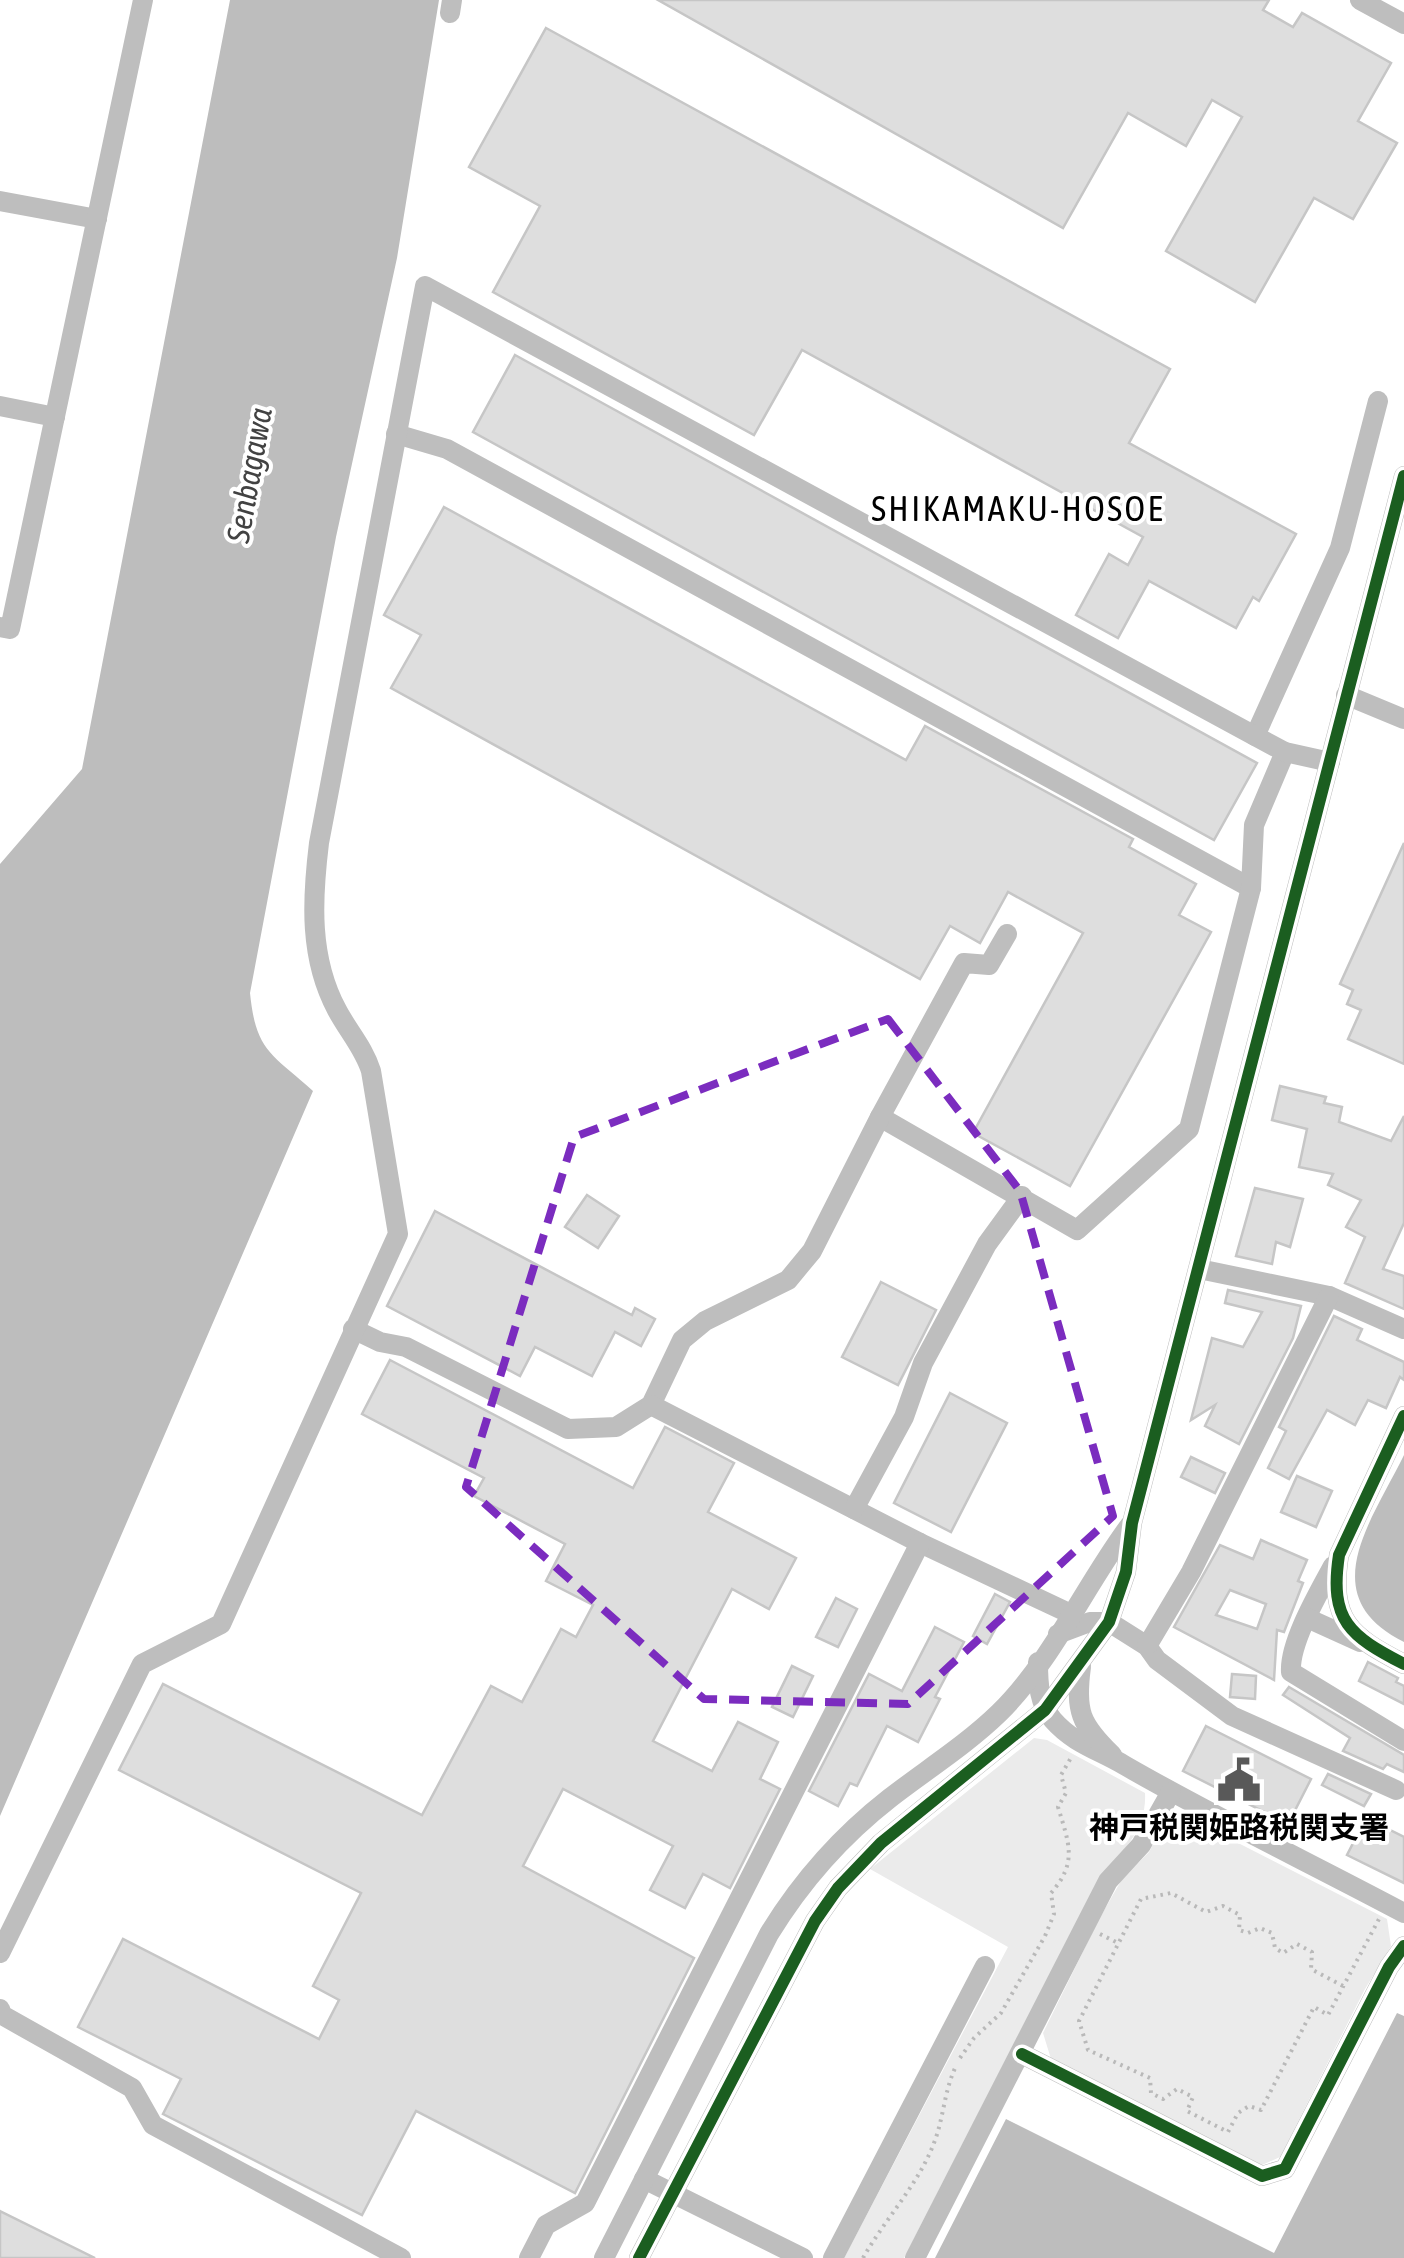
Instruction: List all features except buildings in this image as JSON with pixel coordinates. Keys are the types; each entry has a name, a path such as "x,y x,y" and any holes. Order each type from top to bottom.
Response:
{"street":[{"path":"0,627 10,629 143,0"},
{"path":"1360,0 1404,24"},
{"path":"0,201 98,219"},
{"path":"0,1952 142,1664 222,1624 398,1234 371,1071 366,1055 326,987 315,937 313,890 424,286 1285,752 1330,762"},
{"path":"1255,736 1340,548 1378,401"},
{"path":"0,406 55,418"},
{"path":"396,434 448,449 1250,888"},
{"path":"639,2258 796,1954 838,1888 896,1830 1030,1726 1110,1622 1126,1572 1132,1523 1404,476"},
{"path":"1346,695 1404,719"},
{"path":"880,1117 1077,1230 1189,1129 1250,888 1254,825 1285,752"},
{"path":"353,1329 380,1342 406,1347 568,1429 616,1427 651,1405 682,1340 705,1320 788,1280 812,1251 964,963 989,965 1007,934"},
{"path":"854,1510 904,1416 941,1329 987,1244 1022,1196"},
{"path":"1199,1269 1329,1296 1404,1329"},
{"path":"1147,1646 1191,1572 1329,1296"},
{"path":"651,1405 920,1543 1070,1614"},
{"path":"1404,1416 1307,1618 1291,1663 1291,1672 1404,1741"},
{"path":"604,2258 768,1934 809,1874 887,1800 998,1713 1058,1634 1132,1523"},
{"path":"529,2258 546,2225 585,2203 920,1543"},
{"path":"1339,1555 1339,1606 1364,1644"},
{"path":"1307,1618 1404,1664"},
{"path":"1058,1634 1090,1622 1110,1622 1147,1646 1157,1660 1232,1716 1396,1790"},
{"path":"1038,1662 1045,1710 1084,1747 1117,1760 1171,1792 1404,1912"},
{"path":"1081,1664 1078,1703 1082,1722"},
{"path":"998,1713 1024,1707 1082,1722 1117,1760"},
{"path":"916,2258 1108,1881 1141,1845 1171,1792"},
{"path":"1022,2054 1262,2176 1285,2169 1404,1946"},
{"path":"833,2258 985,1966"},
{"path":"0,2009 2,2015 132,2088 153,2125 401,2258"},
{"path":"644,2179 790,2255"}],"path":[{"path":"862,2258 886,2219 907,2195 934,2144 948,2084 961,2056 1001,2013 1054,1914 1051,1893 1065,1877 1071,1850 1058,1807 1066,1792 1061,1775 1072,1756"},
{"path":"1343,1986 1311,1969 1312,1952 1298,1944 1284,1953 1275,1948 1272,1933 1260,1928 1248,1934 1239,1930 1240,1915 1223,1906 1206,1912 1171,1893 1141,1899 1079,2021 1088,2050 1150,2078 1151,2093 1163,2099 1178,2089 1193,2097 1187,2111 1228,2132 1238,2113 1249,2106 1260,2110 1314,2007 1328,2015 1379,1919"}],"highlighted area":[{"path":"888,1019 1020,1191 1113,1516 908,1704 704,1699 466,1487 574,1137"}],"shaded area":[{"path":"1034,1738 1047,1740 1145,1793 1142,1818 1131,1840 1099,1878 904,2258 844,2258 1008,1947 870,1869"},
{"path":"1189,1818 1387,1919 1391,1946 1280,2157 1262,2165 1051,2059 1043,2033 1121,1881 1149,1852 1164,1824"}],"water":[{"name":"Senbagawa","path":"230,0 439,0 397,258 336,537 250,993 261,1040 276,1059 313,1091 0,1816 0,864 82,769"},
{"path":"1404,1455 1404,1642 1376,1623 1361,1603 1355,1580 1366,1531"},
{"path":"1397,2013 1404,2016 1404,2258 935,2258 1006,2119 1274,2253"}],"cycle path":[{"path":"639,2258 815,1921 838,1888 881,1843 1045,1710 1109,1622 1126,1572 1132,1523 1404,476"},
{"path":"1404,1416 1339,1555 1337,1577 1337,1596 1348,1624 1357,1635 1404,1664"},
{"path":"1022,2054 1262,2176 1285,2169 1389,1967 1404,1946"}],"place":[{"name":"神戸税関姫路税関支署","path":"1239,1780"}],"district":[{"name":"SHIKAMAKU-HOSOE","path":"1018,508"}]}
